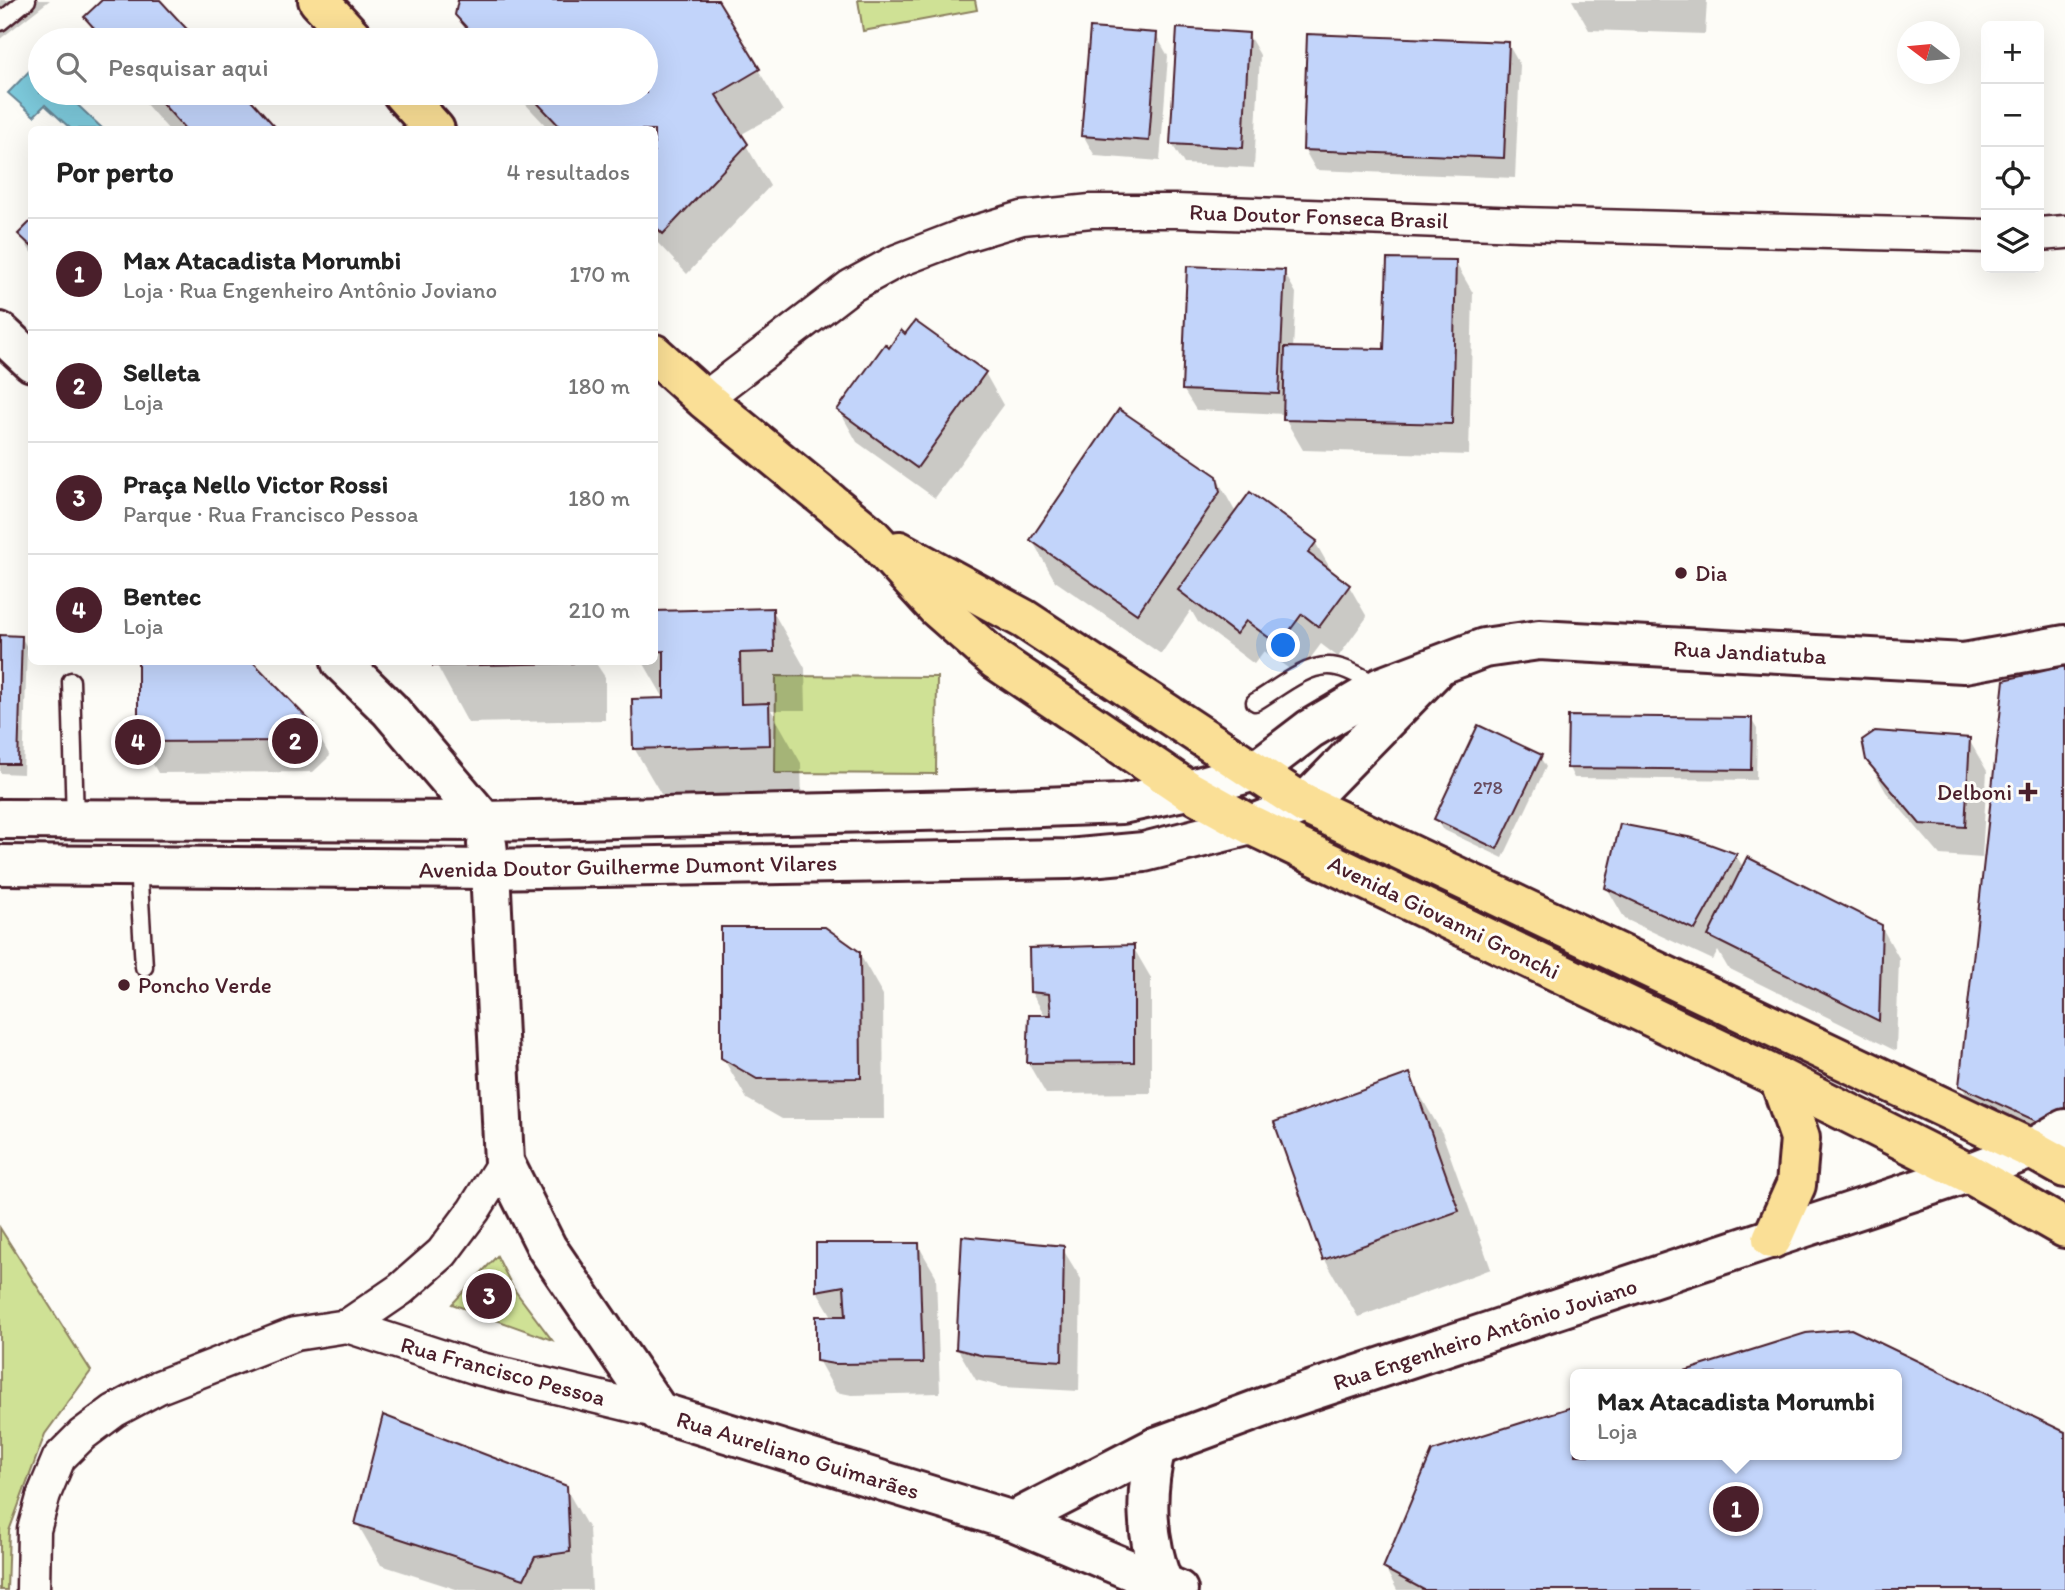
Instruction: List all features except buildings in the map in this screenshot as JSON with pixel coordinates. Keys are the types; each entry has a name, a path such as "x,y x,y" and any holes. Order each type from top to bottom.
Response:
{"main road":[{"path":"318,0 344,28"},
{"path":"413,105 431,126"},
{"name":"Avenida Giovanni Gronchi","path":"658,358 704,399 870,535 936,607 996,660 1188,790 1251,825 1779,1078 1968,1173 2065,1228"},
{"name":"Avenida Giovanni Gronchi","path":"870,535 1024,619 1304,804 2031,1149 2065,1168"},
{"path":"1772,1239 1796,1185 1800,1138 1779,1078"}],"street":[{"name":"Rua Doutor Fonseca Brasil","path":"704,399 852,286 897,261 962,236 1022,218 1091,211 1176,211 1521,224 1981,236"},
{"path":"2044,234 2065,232"},
{"path":"0,331 28,358"},
{"name":"Rua Jandiatuba","path":"1255,771 1311,729 1381,687 1484,648 1539,640 1964,663 2065,645"},
{"path":"344,665 390,710 484,821"},
{"name":"Rua Jandiatuba","path":"1304,804 1438,666"},
{"name":"Avenida Doutor Guilherme Dumont Vilares","path":"0,819 484,821 1122,804 1188,790 1255,771"},
{"name":"Avenida Doutor Guilherme Dumont Vilares","path":"0,865 490,869 1068,859 1144,852 1251,825 1304,804"},
{"name":"Rua Aureliano Guimarães","path":"484,821 490,869 504,1162 547,1248 659,1412 1013,1521 1170,1587"},
{"name":"Rua Engenheiro Antônio Joviano","path":"1013,1521 1156,1447 1286,1399 1968,1173 2031,1149 2065,1129"},
{"name":"Rua Francisco Pessoa","path":"33,1590 34,1530 44,1494 59,1458 82,1435 114,1411 159,1387 295,1334 347,1326 401,1290 442,1253 474,1210 504,1162"},
{"name":"Rua Francisco Pessoa","path":"347,1326 477,1368 659,1412"},
{"path":"1156,1447 1150,1469 1147,1514 1149,1538 1170,1587"}],"lane":[{"path":"0,22 27,0"},
{"path":"1255,702 1306,672 1328,666 1347,670 1381,687"},
{"path":"71,681 75,820"},
{"path":"138,866 144,967"}],"green space":[{"path":"858,0 975,0 977,10 863,31"},
{"path":"776,676 937,677 936,774 775,773"},
{"path":"0,1228 91,1371 45,1434 9,1531 7,1590 0,1590"},
{"path":"497,1256 513,1288 552,1340 452,1304"}],"water":[{"path":"28,72 28,105 45,105 34,116 8,93"},
{"path":"45,105 78,105 100,126 68,126"}],"place":[{"name":"Dia","path":"1681,573"},
{"name":"Selleta","path":"295,741"},
{"name":"Bentec","path":"138,742"},
{"name":"Delboni","path":"2028,792"},
{"name":"Poncho Verde","path":"124,985"},
{"name":"Praça Nello Victor Rossi","path":"489,1296"},
{"name":"Max Atacadista Morumbi","path":"1736,1509"}]}
